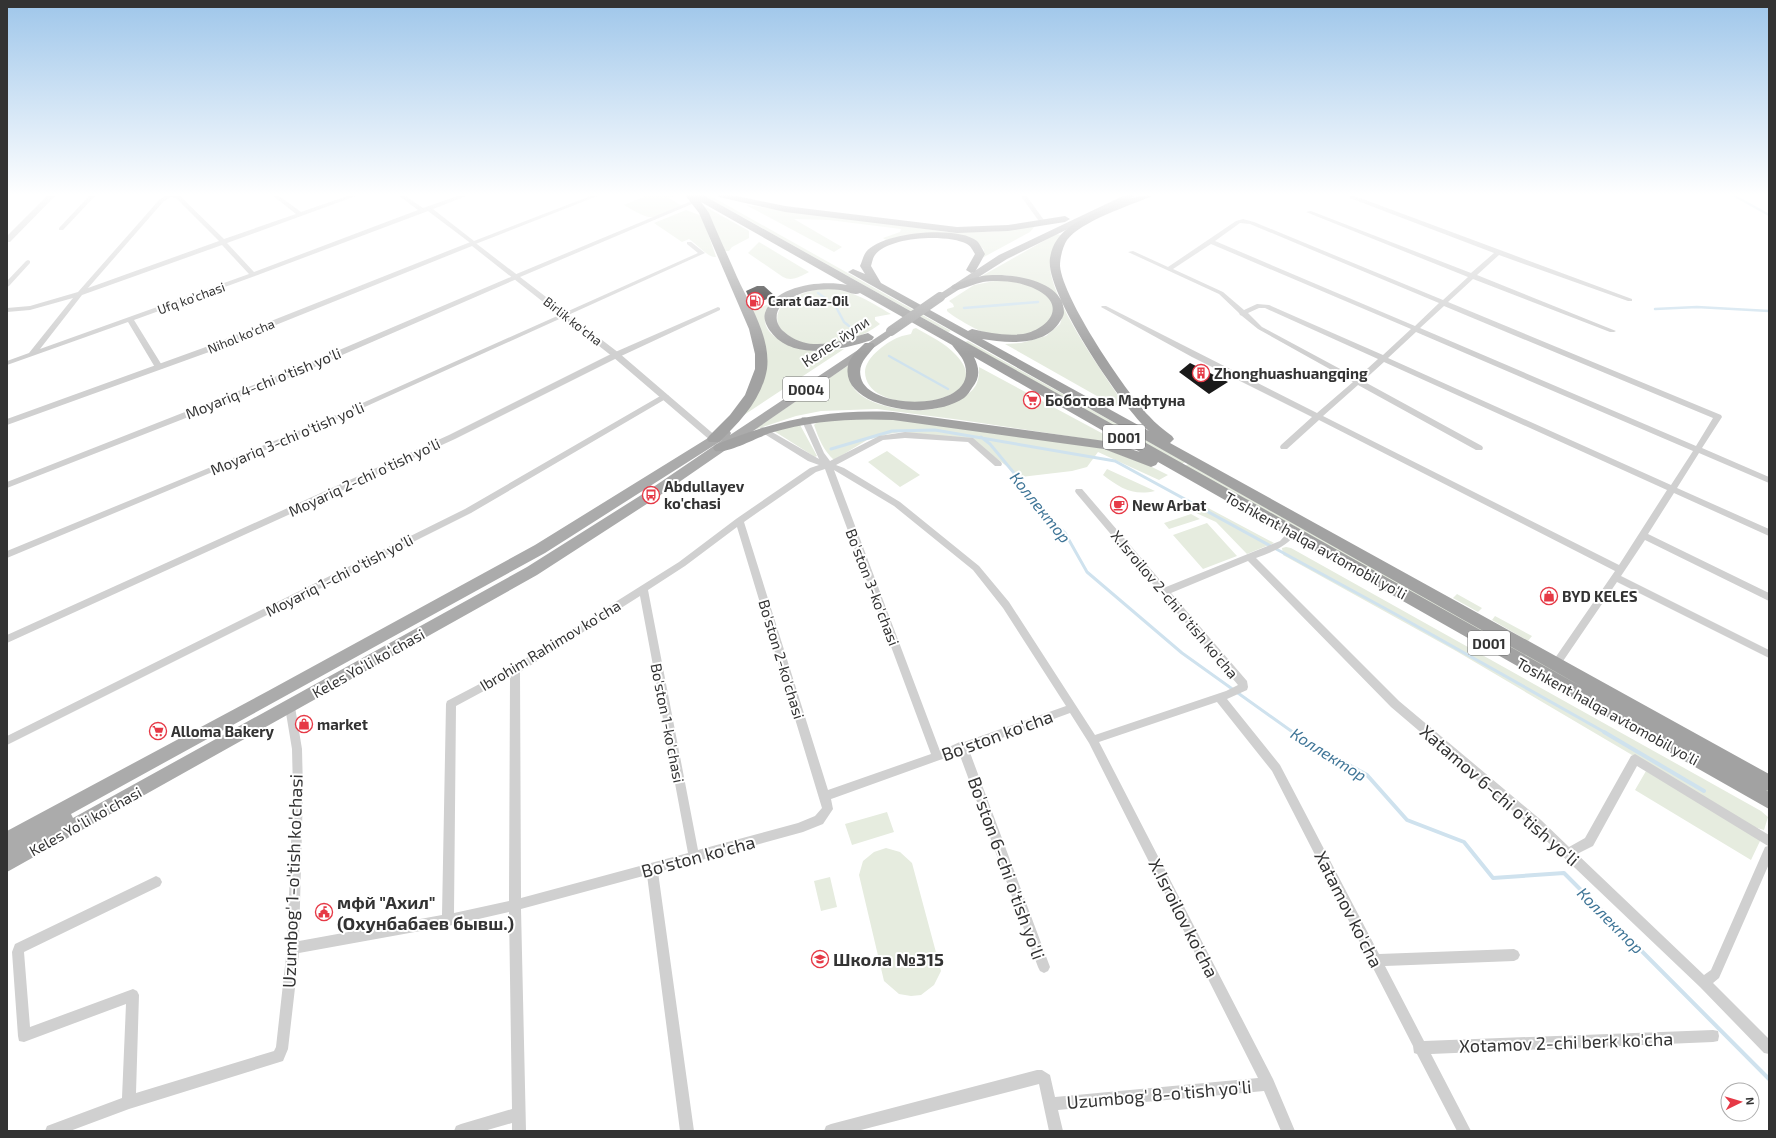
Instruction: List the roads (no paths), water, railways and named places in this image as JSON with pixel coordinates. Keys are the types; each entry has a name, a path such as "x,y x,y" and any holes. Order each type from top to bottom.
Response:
{"highway":[{"path":"717,443 750,400 761,370 762,357 756,332 719,248"},
{"name":"Toshkent halqa avtomobil yo'li","path":"793,248 879,292"},
{"name":"Toshkent halqa avtomobil yo'li","path":"805,248 879,292 1211,479 1556,664 1769,783"},
{"path":"879,248 866,260 865,267 879,292"},
{"path":"971,270 980,254 978,248"},
{"path":"1059,248 1055,260 1056,272 1063,292 1122,391 1155,430 1211,479"},
{"path":"953,334 995,338 1026,337 1043,331 1049,327 1055,322 1058,312 1056,302 1046,291 1035,285 1020,280 1004,278 984,279 957,287"},
{"path":"869,342 821,348 792,342 777,332 772,324 771,314 776,305 787,296 818,286 842,287 879,292"},
{"path":"869,342 856,360 854,368 856,380 863,389 875,397 891,404 910,407 928,406 944,402 965,391 972,378 972,367 953,334"},
{"path":"717,443 805,419 847,414 894,416 1092,443 1130,452 1173,473 1211,479"},
{"name":"Toshkent halqa avtomobil yo'li","path":"1211,479 1293,532 1769,801"}],"main road":[{"name":"D004","path":"936,295 971,270 1008,248"},
{"name":"D004","path":"936,295 957,287 1019,248"},
{"name":"Келес йули","path":"869,342 936,295"},
{"name":"D004","path":"717,443 869,342"},
{"name":"Keles Yoʻli koʻchasi","path":"7,840 170,753 540,549 717,443"},
{"name":"Keles Yoʻli koʻchasi","path":"7,864 438,624 572,547 717,443"},
{"path":"438,624 476,596 539,560 545,553 540,549"},
{"path":"290,707 297,694 311,684 405,630 443,603"},
{"path":"128,796 178,761 251,720 254,716 252,708"},
{"path":"7,852 80,811 170,753"}],"street":[{"path":"32,354 81,292 120,248"},
{"path":"7,310 43,305 206,248"},
{"path":"229,248 253,275"},
{"name":"Ufq ko'chasi","path":"7,363 130,320 323,248"},
{"name":"Nihol ko'cha","path":"7,422 206,350 460,248"},
{"name":"Birlik ko'cha","path":"480,248 616,355 717,443"},
{"name":"Moyariq 4-chi o'tish yo'li","path":"7,485 300,370 581,248"},
{"name":"Moyariq 3-chi o'tish yo'li","path":"7,555 268,447 473,357 564,314 702,253 696,248"},
{"path":"1169,269 1200,248"},
{"path":"1226,248 1769,480"},
{"path":"1312,248 1718,416 1673,490 1556,664"},
{"path":"1401,248 1612,331"},
{"path":"1488,248 1630,300"},
{"path":"1131,252 1221,293 1242,314 1260,328 1479,448"},
{"path":"1284,447 1384,358 1498,252"},
{"path":"7,285 28,262"},
{"path":"1242,314 1261,304 1267,306 1769,532"},
{"path":"1104,307 1195,355 1319,416 1769,654"},
{"name":"Moyariq 2-chi o'tish yo'li","path":"7,639 452,437 616,355 718,309"},
{"path":"130,320 159,367"},
{"name":"Moyariq 1-chi o'tish yo'li","path":"7,741 468,511 665,397"},
{"name":"Bo'ston 3-ko'chasi","path":"805,419 820,454 828,465 937,756"},
{"name":"X.Isroilov ko'cha","path":"762,430 812,458 841,470 897,504 976,568 1006,605 1093,740 1268,1084 1288,1131"},
{"name":"Ibrohim Rahimov ko'cha","path":"448,920 450,707 454,702 515,670 682,564 739,520 813,470 839,461 872,442 882,438 906,435 970,440 998,464"},
{"name":"X.Isroilov 2-chi o'tish ko'cha","path":"1079,491 1243,684 1243,687 1229,694 1093,740"},
{"name":"Bo'ston 2-ko'chasi","path":"739,520 825,797"},
{"path":"1164,592 1274,548 1283,543 1293,532"},
{"path":"1642,535 1769,597"},
{"name":"Xatamov 6-chi o'tish yo'li","path":"1250,558 1395,704 1532,819 1704,983 1769,1048"},
{"name":"Bo'ston 1-ko'chasi","path":"643,589 694,857"},
{"path":"515,670 515,905 519,1131"},
{"name":"Xatamov ko'cha","path":"1229,694 1276,768 1376,960 1419,1048 1464,1131"},
{"name":"Uzumbog' 1-o'tish ko'chasi","path":"129,1102 278,1056 282,1049 293,948 298,792 297,749 290,707"},
{"name":"Bo'ston ko'cha","path":"293,948 448,920 515,905 799,828 819,820 828,809 825,797 962,746 1072,708"},
{"name":"Bo'ston 6-chi o'tish yo'li","path":"962,746 1044,967"},
{"path":"1568,853 1589,842 1635,759 1769,841"},
{"path":"1704,983 1715,974 1769,851"},
{"path":"652,869 687,1131"},
{"path":"52,1131 129,1102 132,996 24,1036 18,952 19,948 156,882"},
{"path":"1376,960 1514,955"},
{"name":"Xotamov 2-chi berk ko'cha","path":"1419,1048 1713,1036"},
{"path":"831,1131 1042,1077 1046,1080 1056,1131"},
{"name":"Uzumbog' 8-o'tish yo'li","path":"1050,1104 1268,1084"},
{"path":"461,1131 518,1114"}],"waterway":[{"name":"Коллектор","path":"818,293 835,305 844,322 849,326"},
{"path":"964,308 1038,302"},
{"path":"1655,309 1697,307 1769,311"},
{"name":"Коллектор","path":"889,356 948,389"},
{"path":"831,449 892,431 935,430 983,438"},
{"path":"983,438 1115,461 1397,615 1606,733"},
{"name":"Коллектор","path":"983,438 990,444 1019,479 1038,507 1065,533 1087,572 1182,653 1294,733"},
{"name":"Коллектор","path":"1293,732 1305,741 1367,775 1407,820 1464,842 1493,878 1564,873 1769,1079"},
{"path":"1604,732 1704,791"}],"place":[{"name":"Carat Gaz-Oil","path":"755,301"},
{"name":"Zhonghuashuangqing","path":"1201,373"},
{"name":"Боботова Мафтуна","path":"1032,400"},
{"name":"Abdullayev ko'chasi","path":"651,495"},
{"name":"New Arbat","path":"1119,505"},
{"name":"BYD KELES","path":"1549,596"},
{"name":"market","path":"304,724"},
{"name":"Alloma Bakery","path":"158,731"},
{"name":"мфй \"Ахил\" (Охунбабаев бывш.)","path":"324,912"},
{"name":"Школа №315","path":"820,959"}]}
